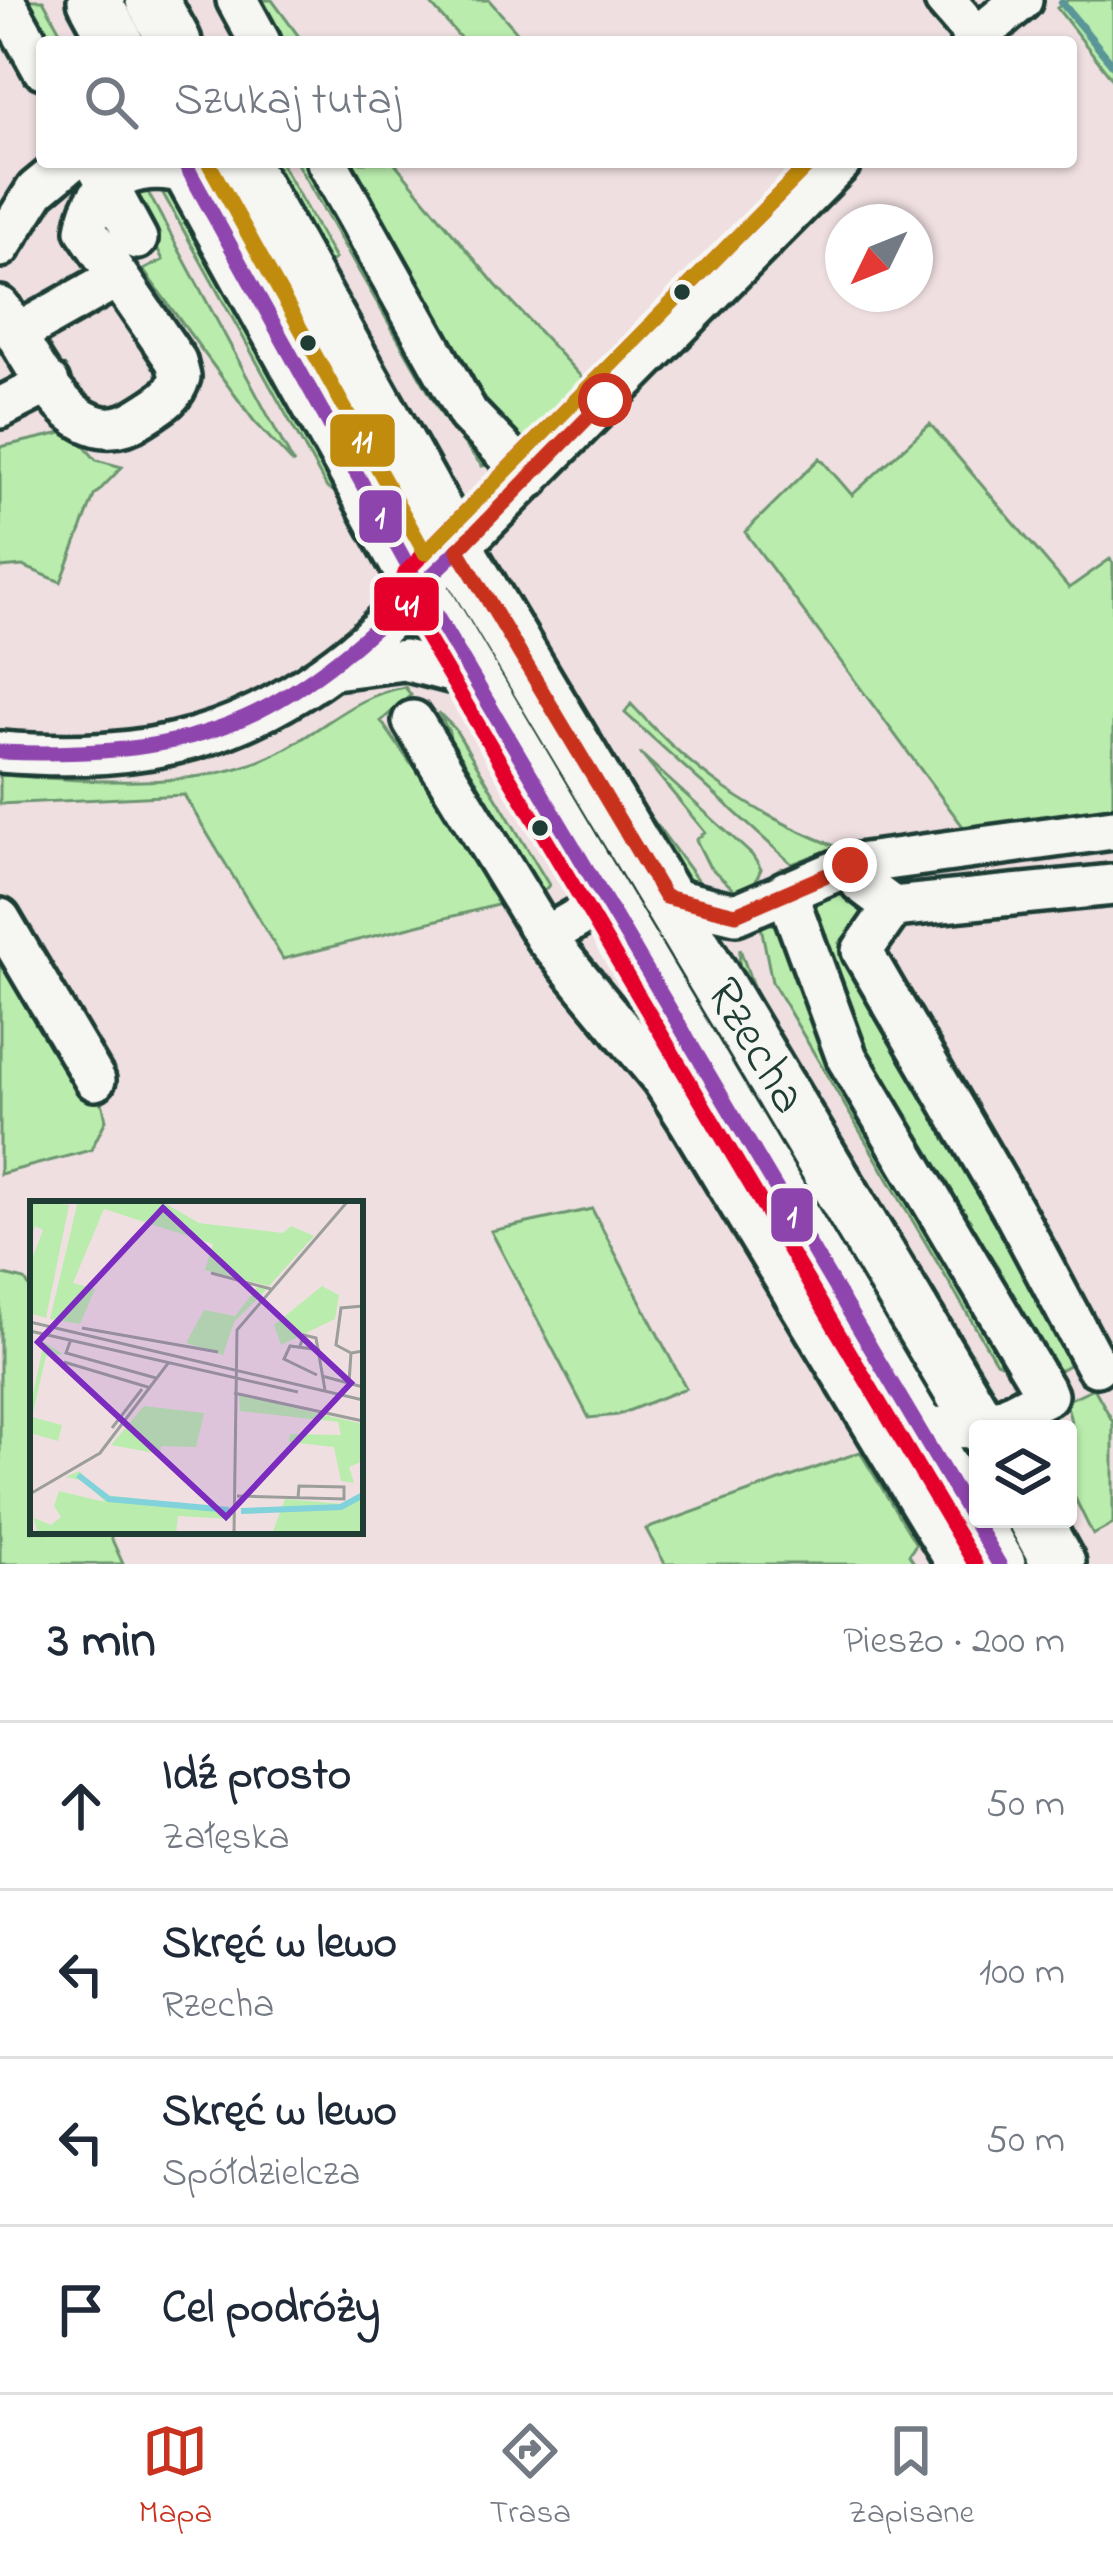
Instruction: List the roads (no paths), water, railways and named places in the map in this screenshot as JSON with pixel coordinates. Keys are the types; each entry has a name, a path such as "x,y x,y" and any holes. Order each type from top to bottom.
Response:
{"main road":[{"path":"94,0 114,36"},
{"path":"152,0 172,36"},
{"name":"Rzecha","path":"187,168 420,588 999,1564"},
{"name":"Rzecha","path":"244,168 458,550 978,1420"},
{"path":"1039,1528 1059,1564"}],"street":[{"path":"237,0 257,36"},
{"path":"945,0 971,36"},
{"path":"979,36 1022,0"},
{"path":"4,7 36,58"},
{"path":"0,247 36,190 63,168"},
{"path":"101,174 132,168"},
{"path":"330,168 468,414 530,478"},
{"path":"0,752 107,755 196,741 271,711 334,669 836,168"},
{"path":"101,174 137,239"},
{"path":"101,174 86,230 176,362 176,390 130,425 101,430 75,416 9,321 118,278"},
{"path":"0,408 49,383"},
{"path":"334,669 404,660 473,678"},
{"path":"413,722 545,937 662,1079 957,1564"},
{"path":"665,897 736,914 850,865 1113,829"},
{"path":"850,865 861,883 893,907 1113,885"},
{"path":"786,891 847,1058 1047,1395"},
{"path":"545,937 607,901"},
{"path":"893,907 862,951 1104,1361 999,1420"},
{"path":"713,978 736,914"},
{"path":"0,919 95,1080"},
{"path":"921,1427 969,1428"}],"waterway":[{"path":"1062,3 1113,65"}]}
